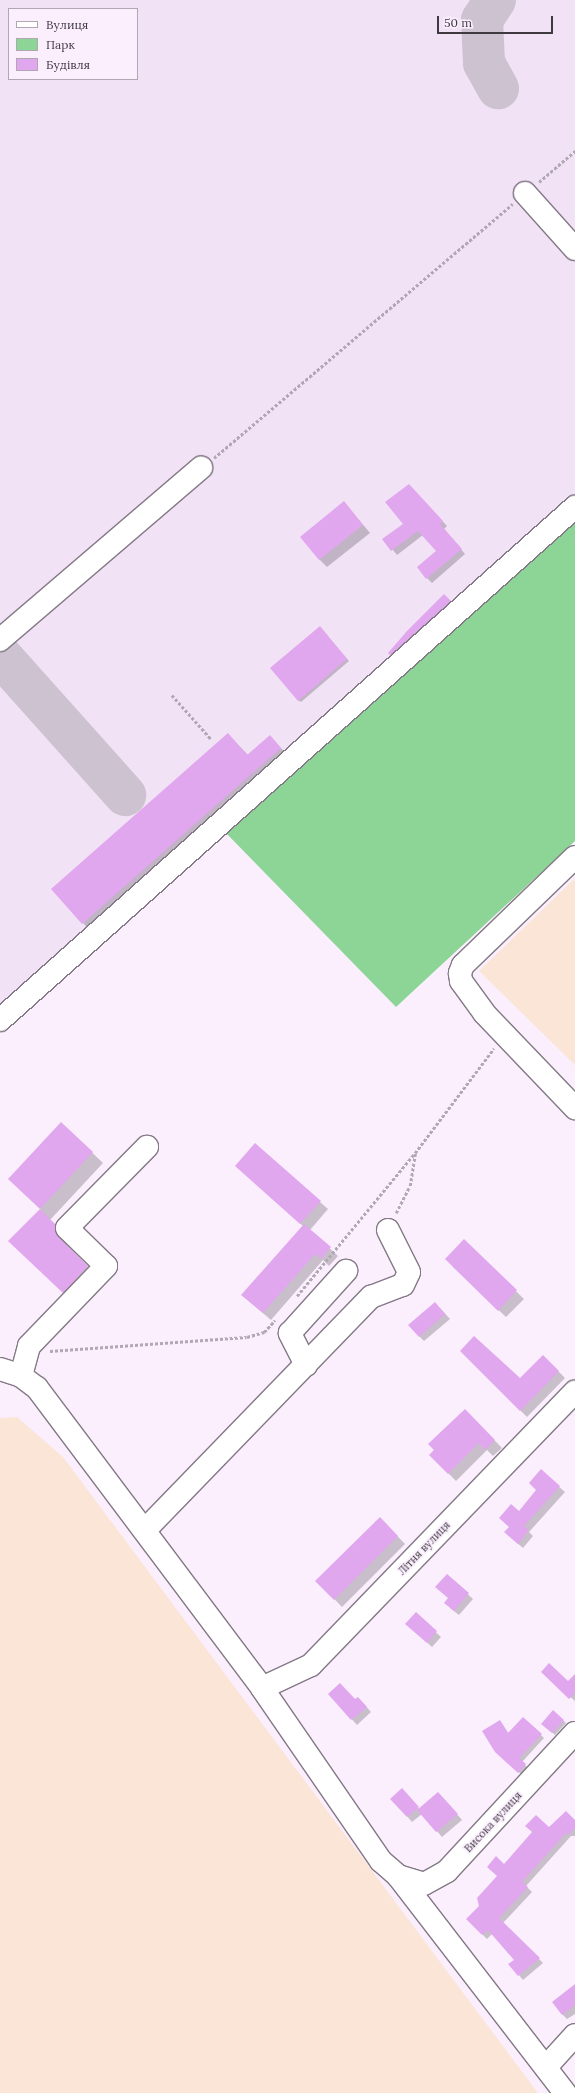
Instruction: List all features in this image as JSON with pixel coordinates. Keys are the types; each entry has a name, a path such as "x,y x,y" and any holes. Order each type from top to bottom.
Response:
{"street":[{"path":"525,193 575,249"},
{"path":"0,640 201,468"},
{"path":"0,1020 320,738 575,507"},
{"path":"575,857 463,965 460,973 460,981 505,1034 575,1108"},
{"path":"147,1147 67,1228 106,1266 10,1366 37,1388 262,1688 381,1861 398,1876 565,2093"},
{"path":"145,1530 371,1297 403,1285 408,1272 388,1230"},
{"path":"306,1365 290,1333 346,1271"},
{"name":"Літня вулиця","path":"262,1688 311,1665 575,1392"},
{"name":"Висока вулиця","path":"398,1876 424,1884 447,1871 575,1733"},
{"path":"546,2067 575,2035"}],"path":[{"path":"201,468 575,151"},
{"path":"172,695 211,739"},
{"path":"294,1298 415,1153 505,1034"},
{"path":"388,1230 410,1186 415,1153"},
{"path":"10,1366 56,1350 247,1337 264,1332 280,1315"}],"shaded area":[{"path":"0,0 575,0 575,513 0,1010"},
{"path":"575,878 575,1065 479,971"},
{"path":"17,1417 63,1457 538,2093 0,2093 0,1418"}],"green space":[{"path":"575,516 575,841 396,1007 225,832 360,715"}],"building":[{"path":"409,484 443,521 440,524 462,549 426,579 417,567 436,551 418,531 391,551 382,539 403,524 385,502"},
{"path":"344,501 363,525 319,560 300,537"},
{"path":"444,594 451,601 390,655 388,653 407,631"},
{"path":"320,626 347,659 298,701 270,668"},
{"path":"228,733 247,755 270,735 281,748 82,924 51,889"},
{"path":"61,1122 93,1152 40,1209 8,1179"},
{"path":"255,1143 321,1201 300,1224 235,1166"},
{"path":"40,1209 55,1224 58,1237 88,1266 63,1293 8,1241"},
{"path":"304,1224 331,1247 321,1259 315,1254 263,1313 241,1295"},
{"path":"464,1239 517,1290 498,1311 445,1259"},
{"path":"435,1302 445,1314 419,1337 408,1325"},
{"path":"474,1336 520,1378 543,1355 559,1371 520,1411 460,1351"},
{"path":"465,1409 495,1440 485,1450 479,1443 448,1474 429,1455 434,1450 428,1444"},
{"path":"541,1469 560,1486 524,1526 529,1530 518,1544 504,1532 509,1527 499,1518 511,1504 519,1511 536,1490 529,1483"},
{"path":"380,1517 398,1536 334,1600 315,1581"},
{"path":"447,1574 469,1593 454,1611 444,1603 448,1598 435,1587"},
{"path":"416,1612 437,1631 427,1643 405,1624"},
{"path":"549,1663 568,1681 575,1674 575,1693 569,1699 541,1672"},
{"path":"340,1683 355,1699 358,1697 367,1707 351,1720 328,1694"},
{"path":"553,1710 564,1720 552,1733 541,1724"},
{"path":"523,1717 542,1734 519,1758 526,1764 518,1773 495,1752 482,1731 500,1720 508,1733"},
{"path":"402,1788 419,1807 407,1817 390,1799"},
{"path":"438,1792 458,1814 436,1832 417,1810"},
{"path":"566,1811 575,1820 575,1828 568,1835 566,1833 522,1882 528,1887 499,1918 540,1958 518,1976 508,1964 514,1960 488,1930 482,1935 466,1919 479,1906 477,1898 497,1876 487,1867 496,1856 504,1864 532,1832 525,1826 536,1815 549,1827"},
{"path":"575,1984 575,2005 562,2015 552,2002"}],"taxiway":[{"path":"495,0 482,20 484,63 498,88"},
{"path":"0,655 125,795"}]}
